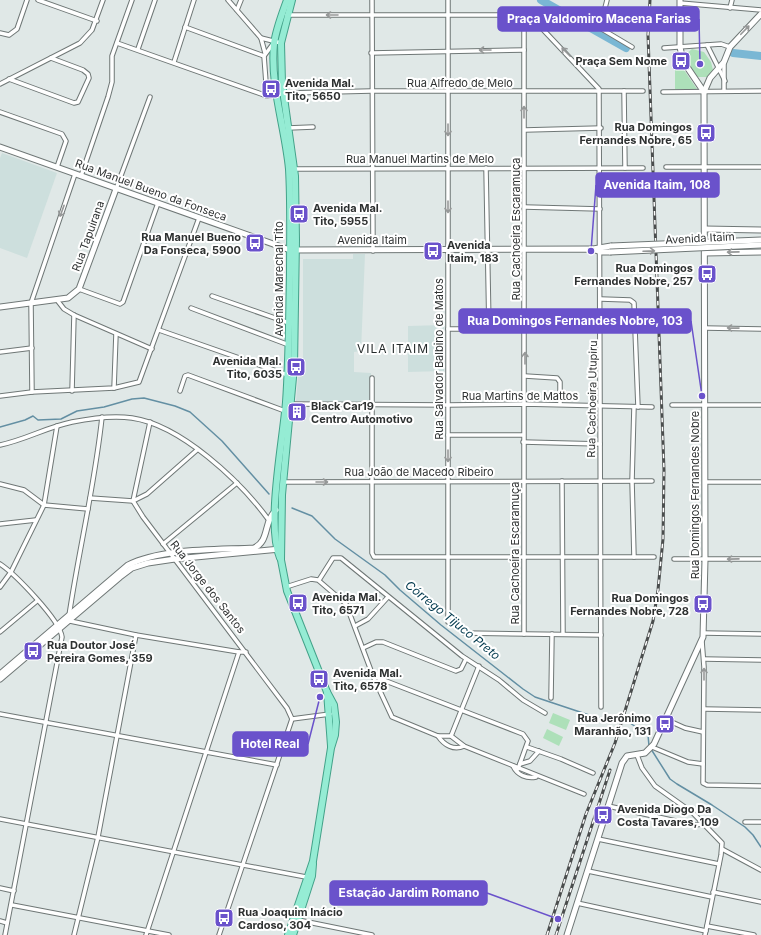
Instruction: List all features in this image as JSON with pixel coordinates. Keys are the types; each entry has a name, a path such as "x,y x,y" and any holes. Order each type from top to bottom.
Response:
{"main road":[{"name":"Avenida Marechal Tito","path":"287,0 274,68 289,170 293,250 288,375 276,510 276,549 281,560 286,587 327,692 332,714 331,748 313,861 312,876 288,935"},
{"name":"Avenida Marechal Tito","path":"276,549 294,367 294,169 278,43 292,0"},
{"name":"Avenida Marechal Tito","path":"293,935 298,920 306,877 313,861"}],"street":[{"path":"0,33 9,35 17,29 27,0"},
{"path":"38,0 97,21"},
{"path":"0,84 80,43 92,30 97,21 103,0"},
{"path":"32,392 31,303 112,82 111,63 132,0"},
{"path":"138,49 155,0"},
{"path":"174,62 194,0"},
{"path":"117,43 138,49 267,96 265,54 261,38 228,0"},
{"path":"237,10 241,0"},
{"path":"372,0 371,91 373,250"},
{"name":"Rua Salvador Balbino de Matos","path":"448,0 448,622"},
{"path":"606,0 600,28 632,47"},
{"path":"730,8 732,0"},
{"path":"680,2 761,10"},
{"name":"Rua Domingos Fernandes Nobre","path":"680,2 680,47 686,68 704,91"},
{"path":"724,91 725,59 729,48 761,14"},
{"path":"287,15 524,15 534,20 593,80 600,92"},
{"name":"Rua Cachoeira Escaramuça","path":"524,15 524,634"},
{"path":"185,27 265,54"},
{"path":"261,38 278,43"},
{"path":"265,54 278,43"},
{"path":"664,48 721,44 729,48"},
{"path":"707,45 724,81"},
{"path":"371,53 448,50 524,50"},
{"path":"9,79 74,103 78,102 89,78 88,74 83,70 51,58"},
{"name":"Rua Domingos Fernandes Nobre","path":"725,59 710,78 704,91 705,560 703,636 703,783 707,785 761,786"},
{"path":"696,79 701,81 710,78"},
{"name":"Rua Alfredo de Melo","path":"267,96 371,91 643,91"},
{"path":"663,92 761,91"},
{"name":"Rua Cachoeira Utupiru","path":"600,92 601,406 599,481 601,707"},
{"path":"624,92 625,168"},
{"path":"116,189 150,97"},
{"path":"0,112 62,134 66,142 57,167"},
{"path":"288,128 313,127"},
{"path":"524,130 601,128"},
{"name":"Rua Manuel Bueno da Fonseca","path":"0,147 293,250"},
{"path":"666,167 761,167"},
{"path":"486,168 489,330"},
{"name":"Rua Manuel Martins de Melo","path":"294,169 643,168"},
{"name":"Rua Tapuirana","path":"79,289 116,189"},
{"path":"0,307 68,298 79,289 120,304 123,303 158,203"},
{"path":"525,208 600,209"},
{"path":"0,396 32,392 114,388 137,383 140,380 152,349 199,218"},
{"path":"705,229 761,230"},
{"name":"Avenida Itaim","path":"611,249 761,240"},
{"name":"Avenida Itaim","path":"293,250 611,249 761,245"},
{"path":"705,253 761,252"},
{"path":"212,296 289,323"},
{"path":"601,299 630,300 634,304 636,407 632,481 634,557"},
{"path":"57,300 64,309 74,315 152,349"},
{"path":"191,308 289,345"},
{"path":"72,391 74,315"},
{"path":"448,329 525,330 601,328"},
{"path":"705,328 761,329"},
{"path":"159,330 288,375"},
{"path":"114,388 116,334"},
{"path":"0,352 32,348"},
{"path":"180,391 185,376 188,375 285,411"},
{"path":"525,376 557,378 560,382 560,404"},
{"path":"372,378 372,553 374,557 654,558"},
{"name":"Rua Martins de Mattos","path":"291,404 560,404 652,407"},
{"path":"672,405 761,405"},
{"path":"0,445 70,422 102,417 118,416 150,422 176,435 197,450 237,483 252,498 268,519"},
{"path":"70,618 102,417"},
{"path":"133,501 150,422"},
{"path":"0,587 11,572 44,505 57,426"},
{"path":"448,435 523,435"},
{"path":"523,442 600,444"},
{"path":"90,498 133,501 147,494 197,450"},
{"path":"562,481 563,634"},
{"name":"Rua João de Macedo Ribeiro","path":"282,482 652,481"},
{"path":"705,482 761,482"},
{"path":"163,544 237,483"},
{"path":"0,484 24,490 44,505 88,509"},
{"name":"Rua Jorge dos Santos","path":"133,501 163,544 287,708 292,719"},
{"path":"70,618 128,565 145,558 171,553 254,548 262,542 268,519 276,510"},
{"path":"0,524 36,520"},
{"path":"262,542 276,549"},
{"path":"0,674 132,568 148,563 175,558 276,549"},
{"path":"319,580 330,561 337,556 352,566 388,597 466,659 479,666 523,700 545,713"},
{"path":"674,559 705,560 761,558"},
{"path":"0,564 11,572 59,627 62,640 5,935"},
{"path":"286,587 311,579 319,580 346,604 373,676 392,717 438,736 451,736 464,746 518,769 584,794"},
{"path":"355,626 368,619 388,597"},
{"path":"0,632 37,601"},
{"path":"70,618 136,634 246,652"},
{"path":"0,679 59,627"},
{"path":"464,633 600,635"},
{"path":"74,935 80,918 98,837 136,634"},
{"path":"551,698 552,634"},
{"path":"566,935 622,763 627,756 637,755 652,747 703,636 761,634"},
{"path":"363,648 376,642 383,642 456,671 461,669 466,659"},
{"path":"146,933 239,652"},
{"path":"704,659 761,660"},
{"path":"451,736 479,666"},
{"path":"373,676 523,734 528,740 527,747 518,769"},
{"path":"704,709 761,710"},
{"path":"0,714 277,765"},
{"path":"220,935 292,719 332,714"},
{"path":"665,719 685,728 703,732"},
{"path":"438,736 442,742 452,747 459,748 464,746"},
{"path":"527,747 593,773"},
{"path":"652,747 688,762 703,764"},
{"path":"520,764 530,761 539,751"},
{"path":"577,903 705,933 722,849 719,839 685,806 655,786 642,768 637,755"},
{"path":"513,766 519,774 529,778 537,776"},
{"path":"608,806 698,825 704,824"},
{"path":"0,819 306,877"},
{"path":"745,822 761,822"},
{"path":"598,839 718,864"},
{"path":"722,849 761,870"},
{"path":"588,870 712,897"},
{"path":"0,888 14,891"},
{"path":"713,892 761,902"},
{"path":"12,905 146,933 169,935"},
{"path":"298,920 372,935"},
{"path":"0,921 7,923"},
{"path":"707,926 754,935"}],"shaded area":[{"path":"2,153 57,173 27,258 0,248 0,158"},
{"path":"353,254 365,254 361,351 354,352 354,372 371,373 371,402 296,401 298,377 302,369 303,357 303,259 353,259"},
{"path":"444,325 444,371 408,372 408,326"}],"green space":[{"path":"692,49 704,52 711,62 713,70 707,77 698,77 686,63 686,54"},
{"path":"675,52 677,52 684,70 697,89 675,89"},
{"path":"553,713 570,720 566,730 549,723"},
{"path":"547,729 563,737 559,746 543,738"}],"waterway":[{"path":"541,0 626,48"},
{"path":"733,53 761,56"},
{"name":"Córrego Tijuco Preto","path":"0,427 25,420 33,416 38,420 61,419 77,411 104,407 132,399 144,398 175,406 190,412 222,441 269,494"},
{"name":"Córrego Tijuco Preto","path":"292,508 312,516 335,539 385,575 441,625 535,697 601,719 606,719 617,715"},
{"name":"Córrego Tijuco Preto","path":"630,723 648,735 649,746"},
{"name":"Córrego Tijuco Preto","path":"651,749 670,779 745,827 753,835 761,847"}],"railway":[{"path":"547,935 586,814 615,743 653,621 658,590 663,539 664,470 648,35 650,0"},
{"path":"556,935 610,770"}],"place":[{"name":"Praça Sem Nome","path":"681,61"},
{"name":"Praça Valdomiro Macena Farias","path":"700,64"},
{"name":"Avenida Mal. Tito, 5650","path":"271,89"},
{"name":"Rua Domingos Fernandes Nobre, 65","path":"706,133"},
{"name":"Avenida Mal. Tito, 5955","path":"299,214"},
{"name":"Rua Manuel Bueno Da Fonseca, 5900","path":"255,243"},
{"name":"Avenida Itaim, 183","path":"433,251"},
{"name":"Avenida Itaim, 108","path":"591,251"},
{"name":"Rua Domingos Fernandes Nobre, 257","path":"707,274"},
{"name":"Avenida Mal. Tito, 6035","path":"296,367"},
{"name":"Rua Domingos Fernandes Nobre, 103","path":"702,396"},
{"name":"Black Car19 Centro Automotivo","path":"297,412"},
{"name":"Avenida Mal. Tito, 6571","path":"298,603"},
{"name":"Rua Domingos Fernandes Nobre, 728","path":"703,604"},
{"name":"Rua Doutor José Pereira Gomes, 359","path":"33,651"},
{"name":"Avenida Mal. Tito, 6578","path":"319,679"},
{"name":"Hotel Real","path":"320,697"},
{"name":"Rua Jerônimo Maranhão, 131","path":"665,724"},
{"name":"Avenida Diogo Da Costa Tavares, 109","path":"603,815"},
{"name":"Rua Joaquim Inácio Cardoso, 304","path":"224,918"},
{"name":"Estação Jardim Romano","path":"558,919"}],"district":[{"name":"VILA ITAIM","path":"393,348"}]}
